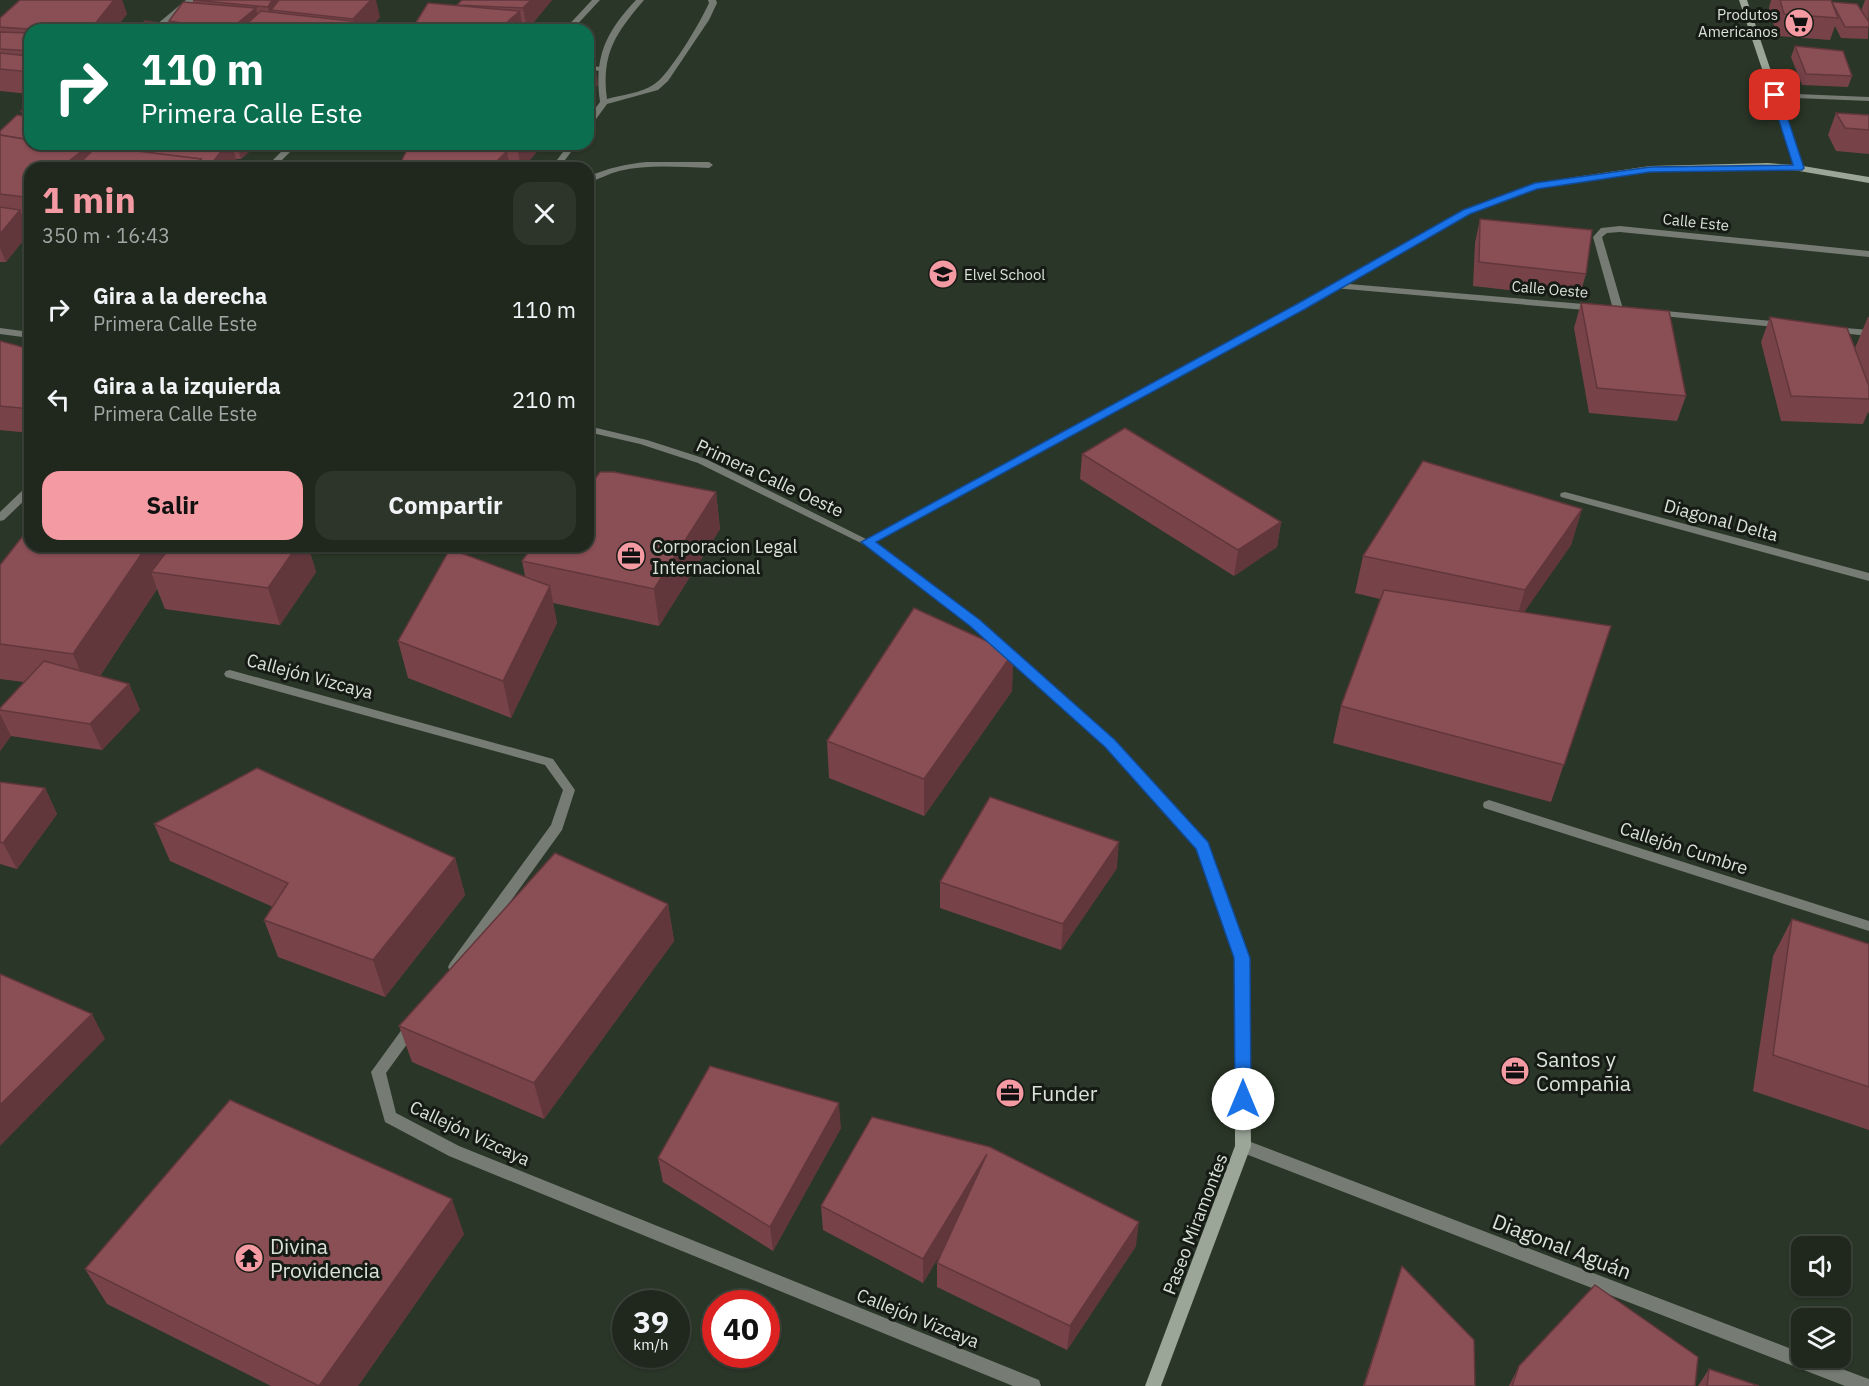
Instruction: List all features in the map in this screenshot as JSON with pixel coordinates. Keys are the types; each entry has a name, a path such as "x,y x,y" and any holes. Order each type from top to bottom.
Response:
{"street":[{"path":"161,24 191,0"},
{"path":"574,24 596,0"},
{"path":"604,102 602,60 611,40 640,0"},
{"path":"594,115 604,102 655,88 665,80 705,20 713,3 712,0"},
{"path":"1743,0 1799,168"},
{"path":"594,68 602,69"},
{"path":"1775,95 1869,99"},
{"path":"275,162 288,150"},
{"path":"594,177 606,170 632,164 709,165"},
{"path":"867,542 1467,212 1535,186 1650,170 1768,166 1799,168 1869,180"},
{"name":"Calle Este","path":"1618,309 1597,237 1604,230 1620,229 1869,254"},
{"name":"Calle Oeste","path":"1336,286 1629,310"},
{"path":"1641,312 1800,326"},
{"path":"1823,328 1869,333"},
{"path":"0,331 24,334"},
{"name":"Primera Calle Oeste","path":"594,430 643,442 702,461 867,542"},
{"path":"0,518 24,495"},
{"name":"Diagonal Delta","path":"1565,495 1869,577"},
{"name":"Paseo Miramontes","path":"867,542 975,623 1110,744 1203,846 1242,958 1243,1146 1153,1386"},
{"name":"Callejón Vizcaya","path":"230,674 549,762 569,790 556,827 447,978"},
{"name":"Callejón Cumbre","path":"1488,805 1869,926"},
{"name":"Callejón Vizcaya","path":"419,1016 378,1072 390,1117 454,1151 1033,1386"},
{"name":"Diagonal Aguán","path":"1243,1146 1866,1386"}],"building":[{"path":"20,0 114,0 95,24 24,24 24,29 0,27 0,18"},
{"path":"193,0 272,0 268,7"},
{"path":"279,0 371,0 353,19 271,10"},
{"path":"462,0 531,0 523,8 457,5"},
{"path":"1780,0 1831,0 1838,18 1784,14"},
{"path":"183,2 256,8 236,24 189,24 169,21"},
{"path":"1832,2 1857,4 1869,22 1869,27 1845,27"},
{"path":"428,3 520,11 505,24 415,24"},
{"path":"261,11 369,23 368,24 247,24"},
{"path":"145,21 167,24 141,24"},
{"path":"0,32 24,33 24,51 0,49"},
{"path":"1795,46 1843,51 1852,76 1806,74"},
{"path":"0,53 24,55 24,71 0,69"},
{"path":"1836,113 1869,115 1869,130 1845,128"},
{"path":"17,115 24,116 24,139 0,135 0,131"},
{"path":"0,135 24,139 24,150 83,150 68,162 24,162 24,197 0,194"},
{"path":"93,150 129,150 201,159 198,162 81,162"},
{"path":"126,150 222,150 213,162 201,162 201,159"},
{"path":"407,150 507,151 496,162 401,162"},
{"path":"0,207 20,210 0,234"},
{"path":"1480,219 1592,230 1586,274 1479,262"},
{"path":"1581,303 1669,311 1686,396 1597,388"},
{"path":"1770,317 1847,328 1869,386 1869,399 1791,396"},
{"path":"0,341 24,347 24,408 0,406"},
{"path":"1125,428 1281,522 1238,550 1082,454"},
{"path":"1423,461 1582,509 1525,590 1363,556"},
{"path":"600,472 614,472 716,492 654,589 522,561 529,552 594,552 594,480"},
{"path":"24,535 24,552 143,552 73,654 0,644 0,565"},
{"path":"166,552 293,552 268,588 151,572"},
{"path":"448,552 458,552 550,586 503,681 398,641"},
{"path":"1384,590 1611,626 1564,765 1341,706"},
{"path":"914,608 1013,653 924,779 827,741"},
{"path":"44,661 129,684 90,724 0,710"},
{"path":"257,768 455,858 373,960 264,920 288,883 154,824"},
{"path":"0,782 45,788 3,843 0,842"},
{"path":"990,797 1119,842 1063,924 940,882"},
{"path":"555,853 668,904 534,1083 399,1026"},
{"path":"1792,919 1869,944 1869,1087 1773,1055"},
{"path":"0,974 92,1014 0,1105"},
{"path":"710,1066 839,1103 770,1227 658,1158"},
{"path":"230,1100 452,1199 319,1386 85,1269"},
{"path":"872,1117 990,1147 1139,1222 1070,1326 937,1263 987,1154 923,1259 821,1206"},
{"path":"1402,1266 1474,1340 1475,1386 1364,1386"},
{"path":"1595,1285 1698,1357 1695,1386 1512,1386 1519,1366"},
{"path":"1709,1369 1759,1386 1707,1386"}],"place":[{"name":"Produtos Americanos","path":"1799,23"},
{"name":"Elvel School","path":"943,274"},
{"name":"Corporacion Legal Internacional","path":"631,556"},
{"name":"Santos y Compañia","path":"1515,1071"},
{"name":"Funder","path":"1010,1093"},
{"name":"Divina Providencia","path":"249,1258"}],"route":[{"path":"1243,1099 1242,958 1203,846 1110,744 975,623 867,542 1301,306 1467,212 1535,186 1650,170 1768,166 1799,168 1775,95"}]}
